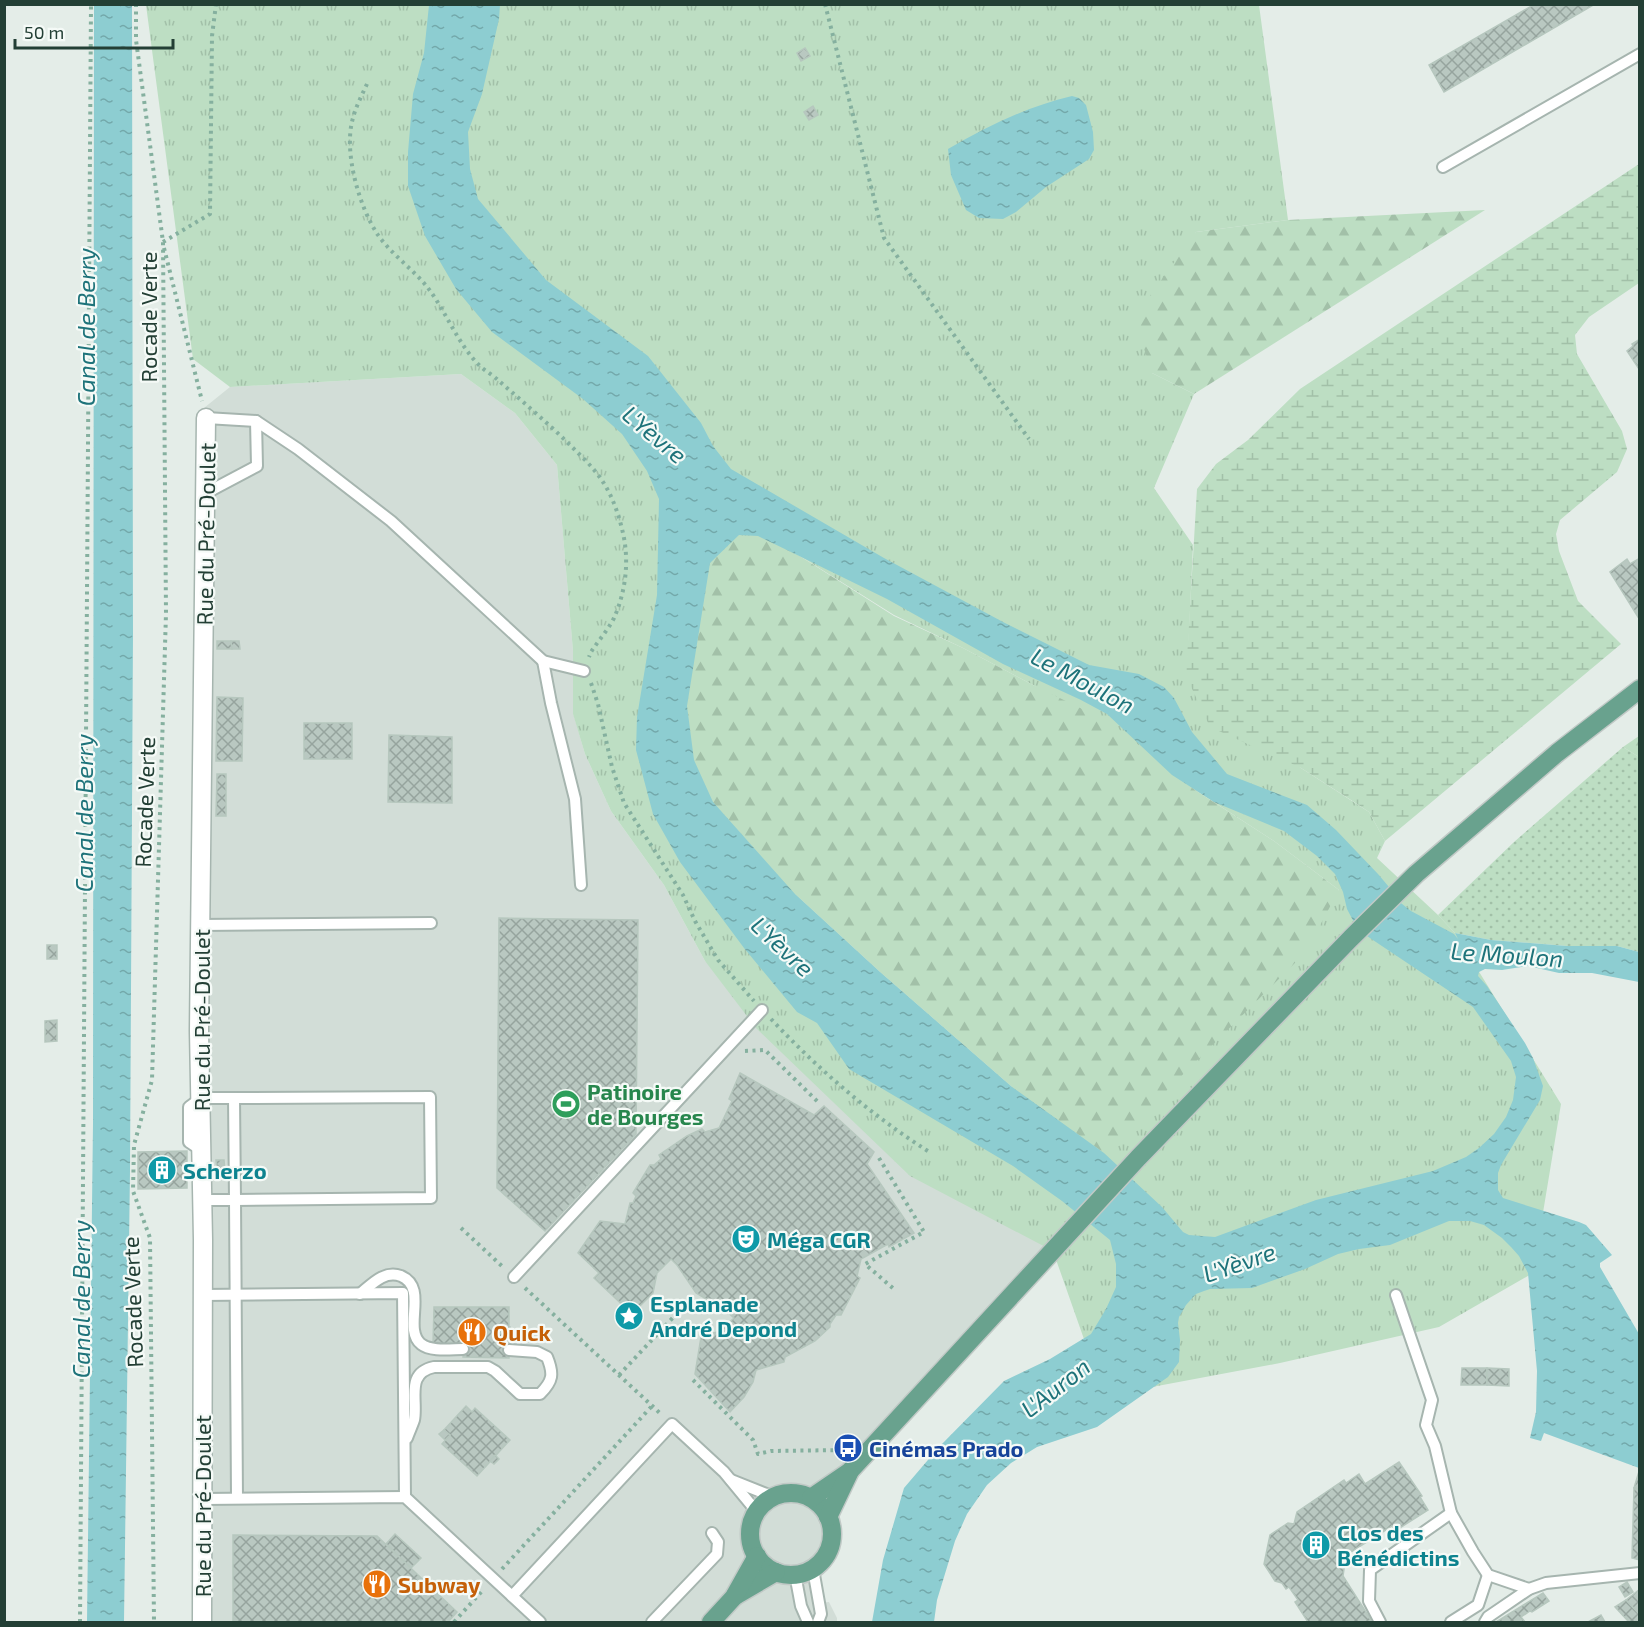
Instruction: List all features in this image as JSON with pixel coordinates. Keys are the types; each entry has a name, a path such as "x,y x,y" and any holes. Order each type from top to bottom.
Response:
{"main road":[{"path":"811,1498 849,1472 1138,1158 1416,874 1557,753 1640,689"},
{"path":"828,1517 849,1472"},
{"path":"786,1493 811,1498 821,1506 831,1526 831,1543 824,1559 813,1569 795,1575 776,1572 757,1556 751,1539 753,1520 764,1503 774,1497 786,1493"},
{"path":"711,1623 734,1597 757,1556"},
{"path":"734,1597 776,1572"}],"street":[{"name":"Rue du Pré-Doulet","path":"202,1623 202,1200 199,1031 206,418"}],"lane":[{"path":"1443,167 1640,54"},
{"path":"206,418 256,421 298,448 391,522 543,661 584,671"},
{"path":"206,493 256,466 256,421"},
{"path":"543,661 575,799 581,885"},
{"path":"200,924 431,923"},
{"path":"514,1277 762,1010"},
{"path":"201,1098 430,1097 431,1198 202,1200"},
{"path":"234,1098 237,1498"},
{"path":"360,1294 377,1279 388,1275 399,1275 413,1288 414,1329 419,1343 434,1349 463,1349"},
{"path":"202,1295 403,1293 405,1497"},
{"path":"1396,1295 1432,1400 1426,1425 1438,1456 1451,1513 1488,1575 1529,1589"},
{"path":"405,1445 414,1419 415,1382 425,1369 488,1367 520,1395 540,1394 552,1376 547,1357 537,1352 509,1350"},
{"path":"512,1596 672,1424 724,1472 757,1512"},
{"path":"728,1478 774,1497"},
{"path":"203,1499 405,1497 540,1623"},
{"path":"1380,1623 1369,1601 1370,1570 1451,1513"},
{"path":"652,1623 717,1554 718,1542 712,1533"},
{"path":"813,1569 821,1614 818,1623"},
{"path":"1485,1623 1488,1617 1529,1589 1546,1583 1640,1573"},
{"path":"795,1575 801,1606 808,1623"},
{"path":"1451,1623 1478,1605 1488,1575"}],"path":[{"path":"80,1623 91,4"},
{"path":"136,4 136,40 163,242 206,418"},
{"name":"Rocade Verte","path":"154,1623 150,1238 133,1191 134,1145 152,1080 153,1056 166,613 163,242 210,214 212,36 216,4"},
{"path":"825,4 885,238 1029,439"},
{"path":"367,84 352,119 352,165 358,192 379,236 429,290 468,353 482,368 550,425 602,479 621,524 626,550 626,576 622,596 613,620 591,652 584,671 592,685 598,704 612,767 624,802 683,895 718,960 801,1051 887,1124 931,1153"},
{"path":"724,1051 765,1050 819,1103"},
{"path":"879,1158 924,1232 865,1264 895,1290"},
{"path":"461,1228 672,1424"},
{"path":"619,1375 696,1293"},
{"path":"693,1380 753,1440 758,1454 771,1451 857,1449 864,1456"},
{"path":"454,1623 652,1406"}],"shaded area":[{"path":"461,374 515,413 557,465 573,651 573,713 585,754 611,811 664,885 705,961 1053,1251 849,1472 828,1517 832,1534 828,1551 813,1569 820,1603 829,1602 837,1622 201,1622 199,412 230,387"}],"green space":[{"path":"146,5 1259,5 1288,220 1196,232 1152,373 1194,394 1154,488 1193,545 1187,676 1301,768 1369,812 1385,841 1377,858 1455,933 1561,1104 1533,1273 1439,1327 1280,1363 1104,1396 1053,1251 910,1176 756,1028 705,961 664,885 611,811 585,754 573,714 573,651 557,465 515,413 461,374 230,387 193,359","holes":["784,546 894,615 1033,685 1274,841 1339,890 1012,1087 795,894"]},
{"path":"1639,164 1639,283 1589,317 1575,335 1577,354 1622,431 1627,449 1617,472 1560,520 1556,534 1559,551 1578,601 1621,644 1385,841 1369,812 1354,802 1301,768 1210,727 1186,676 1197,489 1216,464 1248,440 1300,389"},
{"path":"1485,210 1194,394 1152,373 1134,318 1196,232 1288,220"},
{"path":"739,535 784,546 894,616 963,648 1111,723 1195,790 1274,841 1339,890 1305,953 1104,1153 1012,1087 880,972 795,894 713,802 694,760 687,706 710,563"},
{"path":"1639,736 1639,757 1623,747"},
{"path":"1623,747 1639,757 1639,952 1617,946 1567,946 1491,940 1455,933 1438,915 1514,842"}],"water":[{"path":"94,5 132,5 133,633 130,1171 124,1622 87,1622 93,1123"},
{"path":"429,5 500,5 482,94 468,132 470,169 478,199 546,280 648,356 701,423 713,446 731,469 884,558 1003,622 1089,665 1139,674 1164,687 1174,698 1192,732 1227,774 1307,805 1336,830 1378,874 1389,887 1392,896 1411,911 1454,934 1458,939 1455,933 1491,940 1567,946 1617,946 1639,952 1639,982 1592,973 1559,973 1528,966 1502,970 1485,969 1479,972 1478,976 1525,1043 1543,1086 1540,1100 1501,1165 1498,1173 1498,1190 1503,1198 1586,1225 1612,1255 1600,1263 1600,1267 1639,1334 1639,1468 1544,1433 1541,1441 1530,1438 1536,1412 1537,1371 1528,1273 1511,1247 1484,1225 1470,1221 1449,1221 1390,1245 1338,1254 1305,1269 1252,1288 1210,1289 1196,1294 1179,1317 1179,1362 1168,1377 1097,1427 1037,1447 1011,1463 987,1485 967,1514 955,1541 937,1600 934,1622 872,1622 883,1560 904,1488 939,1447 1004,1381 1050,1359 1091,1334 1116,1287 1116,1264 1110,1240 1062,1201 1013,1166 849,1069 817,1023 797,1012 744,948 680,862 653,814 636,750 637,717 657,595 659,499 647,471 622,434 583,399 492,332 456,289 425,236 408,186 408,152 413,94 424,53","holes":["739,535 758,536 887,599 1003,664 1107,714 1172,775 1214,802 1284,831 1317,856 1335,874 1347,909 1358,930 1473,1007 1511,1061 1516,1077 1513,1100 1506,1117 1494,1134 1466,1157 1433,1171 1316,1200 1215,1237 1189,1235 1183,1232 1162,1207 1104,1153 1012,1087 880,972 795,894 713,802 694,760 687,706 710,563"]},
{"path":"1072,96 1079,98 1086,105 1093,132 1094,150 1089,159 1003,219 979,218 966,210 951,175 948,149 1008,118"}],"building":[{"path":"1535,4 1595,4 1444,92 1429,65"},
{"path":"805,48 810,56 801,61 797,53"},
{"path":"813,106 818,115 809,120 804,112"},
{"path":"1640,339 1640,369 1639,369 1627,351"},
{"path":"1640,558 1640,616 1638,617 1610,572 1627,559 1630,564"},
{"path":"217,641 231,641 232,649 217,649"},
{"path":"231,641 239,641 240,649 232,649"},
{"path":"217,697 243,698 242,761 216,761"},
{"path":"304,723 352,723 352,759 304,759"},
{"path":"389,735 452,737 452,803 388,802"},
{"path":"217,774 226,774 226,816 216,816"},
{"name":"Patinoire de Bourges","path":"499,918 638,920 636,1134 545,1231 497,1188"},
{"path":"47,945 57,945 57,959 47,959"},
{"path":"57,1020 57,1041 45,1042 45,1021"},
{"name":"Méga CGR","path":"740,1073 814,1115 824,1106 874,1152 867,1164 914,1233 861,1259 857,1276 860,1278 841,1315 836,1315 830,1327 815,1341 785,1357 784,1362 756,1370 753,1382 744,1397 730,1412 695,1374 701,1337 720,1331 734,1318 696,1293 671,1259 657,1273 653,1293 632,1314 594,1278 599,1273 578,1253 600,1221 625,1224 630,1203 633,1203 636,1196 633,1193 650,1165 654,1165 661,1159 659,1155 702,1129 705,1132 719,1128 732,1101 729,1099"},
{"name":"Scherzo","path":"187,1151 187,1188 138,1189 138,1152"},
{"path":"216,1160 224,1160 225,1171 217,1171"},
{"name":"Quick","path":"434,1307 509,1307 509,1358 463,1357 463,1345 433,1345"},
{"path":"1462,1368 1487,1368 1487,1385 1461,1385"},
{"path":"1487,1368 1509,1369 1509,1386 1487,1385"},
{"path":"466,1406 472,1412 475,1408 510,1440 477,1476 442,1444 450,1435 444,1430"},
{"path":"444,1430 450,1435 445,1440 439,1434"},
{"path":"495,1455 499,1459 494,1464 490,1461"},
{"name":"Clos des Bénédictins","path":"1399,1462 1422,1496 1420,1497 1428,1510 1395,1531 1392,1526 1346,1555 1343,1576 1371,1620 1367,1622 1308,1622 1295,1602 1298,1600 1289,1587 1286,1589 1282,1583 1275,1581 1264,1564 1270,1535 1288,1523 1294,1524 1297,1512 1344,1480 1346,1483 1359,1474 1365,1484"},
{"path":"1640,1468 1640,1490 1634,1488"},
{"path":"1634,1488 1640,1490 1640,1560 1632,1558"},
{"path":"395,1534 421,1558 411,1568 386,1544"},
{"path":"233,1535 377,1536 457,1612 448,1622 233,1622"},
{"path":"1627,1582 1633,1592 1625,1597 1619,1587"},
{"path":"1640,1589 1640,1615 1626,1600"},
{"path":"1543,1593 1549,1601 1521,1617 1525,1622 1496,1622"},
{"path":"1626,1600 1640,1615 1640,1622 1627,1622 1615,1607"},
{"path":"1601,1615 1605,1622 1588,1622"}],"place":[{"name":"Patinoire de Bourges","path":"566,1104"},
{"name":"Scherzo","path":"162,1170"},
{"name":"Méga CGR","path":"746,1239"},
{"name":"Esplanade André Depond","path":"629,1316"},
{"name":"Quick","path":"472,1332"},
{"name":"Cinémas Prado","path":"848,1448"},
{"name":"Clos des Bénédictins","path":"1316,1545"},
{"name":"Subway","path":"377,1584"}],"water label":[{"name":"Canal de Berry","path":"85,327"},
{"name":"L'Yèvre","path":"655,434"},
{"name":"Le Moulon","path":"1083,680"},
{"name":"Canal de Berry","path":"83,813"},
{"name":"L'Yèvre","path":"783,946"},
{"name":"Le Moulon","path":"1507,954"},
{"name":"L'Yèvre","path":"1239,1262"},
{"name":"Canal de Berry","path":"80,1299"},
{"name":"L'Auron","path":"1055,1387"}]}
